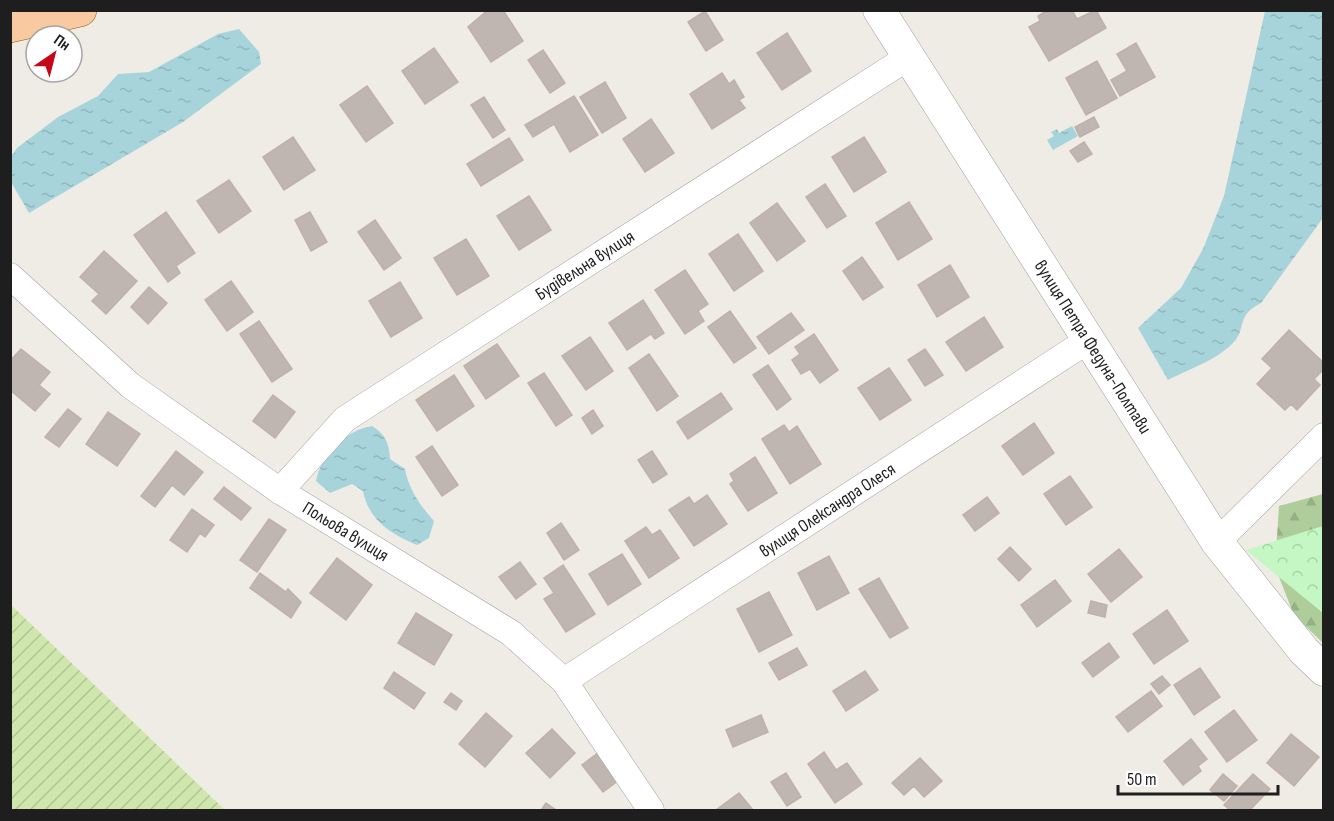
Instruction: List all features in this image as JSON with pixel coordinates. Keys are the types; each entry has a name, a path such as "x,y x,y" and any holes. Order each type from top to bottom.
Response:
{"main road":[{"path":"10,26 80,10"}],"street":[{"name":"вулиця Петра Федуна-Полтави","path":"879,10 907,58 1090,339 1217,542 1304,651 1323,670"},
{"name":"Будівельна вулиця","path":"280,491 345,419 907,58"},
{"name":"Польова вулиця","path":"10,276 131,386 280,491 511,633 564,681 651,810"},
{"name":"вулиця Олександра Олеся","path":"564,681 1090,339"},
{"path":"1217,542 1323,436"}],"green space":[{"path":"1323,494 1323,643 1294,615 1275,567 1279,506"},
{"path":"1324,526 1323,613 1246,550"},
{"path":"10,604 225,810 11,810"}],"water":[{"path":"1265,11 1323,11 1323,218 1261,303 1244,318 1240,333 1233,343 1211,359 1168,380 1138,328 1181,288 1203,249 1224,196"},
{"path":"239,29 259,52 261,64 183,122 29,213 11,182 11,157 17,148 58,117 98,96 118,74 149,72 218,34"},
{"path":"1072,126 1078,136 1053,150 1047,140 1054,136 1051,132 1057,129 1059,133"},
{"path":"372,426 384,436 388,444 390,459 405,469 416,497 434,521 429,538 417,545 382,525 370,511 363,491 352,484 330,493 316,481 323,462 336,445 362,428"}],"building":[{"path":"488,10 503,10 523,41 491,62 468,27"},
{"path":"1048,10 1072,10 1077,19 1096,10 1106,28 1049,61 1029,27 1040,21 1038,16"},
{"path":"705,11 723,40 706,51 688,22"},
{"path":"787,33 811,71 782,90 757,53"},
{"path":"1136,43 1155,77 1120,96 1111,80 1127,71 1117,54"},
{"path":"434,48 458,82 425,104 402,71"},
{"path":"543,50 565,83 550,93 528,60"},
{"path":"1097,61 1117,98 1086,115 1066,78"},
{"path":"722,73 729,84 734,80 744,97 739,100 745,108 712,129 690,94"},
{"path":"605,82 626,118 602,133 580,97"},
{"path":"367,86 393,123 366,142 340,105"},
{"path":"574,96 598,135 570,152 554,124 533,137 525,125"},
{"path":"484,97 505,130 493,138 471,105"},
{"path":"1094,117 1099,127 1080,137 1075,127"},
{"path":"651,119 674,153 645,172 623,139"},
{"path":"293,137 315,170 284,190 263,157"},
{"path":"864,137 886,172 854,192 832,157"},
{"path":"509,138 523,160 481,186 467,164"},
{"path":"1084,142 1092,154 1078,162 1070,151"},
{"path":"229,180 251,211 219,233 197,201"},
{"path":"825,184 846,216 827,228 806,197"},
{"path":"529,196 551,230 519,250 497,216"},
{"path":"909,202 932,239 898,260 876,223"},
{"path":"777,203 805,241 777,261 750,223"},
{"path":"166,212 195,253 176,266 180,273 168,282 134,235"},
{"path":"310,212 327,242 311,251 295,220"},
{"path":"375,220 401,258 384,270 358,232"},
{"path":"738,234 763,271 734,291 709,254"},
{"path":"466,239 489,276 457,295 434,258"},
{"path":"104,251 137,281 106,314 92,301 99,294 80,277"},
{"path":"862,257 883,287 863,300 843,271"},
{"path":"950,265 969,297 937,317 918,285"},
{"path":"685,270 708,304 698,311 704,321 685,334 655,290"},
{"path":"231,281 253,312 227,331 205,300"},
{"path":"400,282 422,318 391,337 369,301"},
{"path":"149,287 167,303 148,324 131,307"},
{"path":"643,300 664,333 655,339 651,334 627,350 609,323"},
{"path":"730,311 756,348 734,363 708,327"},
{"path":"791,313 804,330 769,354 757,337"},
{"path":"984,317 1003,347 966,371 946,342"},
{"path":"259,321 292,369 272,382 240,334"},
{"path":"1289,330 1324,363 1324,369 1314,379 1320,385 1297,410 1291,404 1285,410 1257,384 1272,368 1262,359"},
{"path":"814,334 838,370 820,383 810,369 801,374 792,360 800,354 795,347"},
{"path":"590,337 613,371 586,390 562,356"},
{"path":"497,344 519,376 486,399 464,366"},
{"path":"21,349 50,372 39,385 50,394 35,411 10,390 10,361"},
{"path":"925,349 943,375 925,386 908,360"},
{"path":"649,354 678,396 657,411 629,368"},
{"path":"768,365 791,399 777,410 753,375"},
{"path":"889,368 911,400 880,420 858,388"},
{"path":"544,373 572,415 556,426 528,383"},
{"path":"454,375 474,406 437,431 416,400"},
{"path":"721,393 732,409 688,439 677,422"},
{"path":"273,395 295,412 275,438 253,421"},
{"path":"68,409 81,419 59,447 45,437"},
{"path":"593,410 603,426 592,434 582,418"},
{"path":"108,412 140,434 117,466 86,444"},
{"path":"1034,423 1054,453 1023,475 1002,446"},
{"path":"784,425 789,432 797,426 821,464 790,484 762,439"},
{"path":"432,446 458,485 442,496 416,457"},
{"path":"176,451 203,472 184,495 172,485 155,507 141,496"},
{"path":"652,451 667,474 653,483 638,460"},
{"path":"755,457 777,493 748,511 730,484 734,481 730,474"},
{"path":"1070,476 1092,507 1066,525 1044,494"},
{"path":"224,487 251,508 241,520 214,499"},
{"path":"707,495 727,524 694,546 669,510 689,497 694,504"},
{"path":"987,497 999,513 975,531 963,515"},
{"path":"192,509 214,525 205,537 200,533 187,552 170,540"},
{"path":"269,519 286,530 257,572 240,560"},
{"path":"561,523 579,550 564,560 547,533"},
{"path":"646,527 652,535 660,530 679,558 649,578 625,541"},
{"path":"1010,547 1031,569 1019,581 998,559"},
{"path":"1119,549 1142,577 1111,602 1088,574"},
{"path":"622,554 641,584 608,605 589,574"},
{"path":"829,556 849,593 817,610 798,573"},
{"path":"337,558 372,585 346,620 310,593"},
{"path":"520,562 536,584 516,599 499,577"},
{"path":"563,565 595,614 566,632 544,599 554,593 544,578"},
{"path":"260,573 286,592 288,589 301,602 291,618 250,588"},
{"path":"879,578 908,628 890,638 859,589"},
{"path":"1055,580 1071,601 1037,627 1021,605"},
{"path":"769,592 792,635 759,652 737,609"},
{"path":"1091,601 1107,605 1105,617 1088,613"},
{"path":"1167,610 1188,641 1154,664 1133,634"},
{"path":"416,613 452,635 434,665 398,643"},
{"path":"1109,643 1119,657 1093,677 1082,663"},
{"path":"797,648 807,665 779,680 769,663"},
{"path":"1200,668 1220,697 1194,715 1174,685"},
{"path":"865,671 878,690 846,711 833,691"},
{"path":"394,672 425,693 414,709 384,688"},
{"path":"1162,676 1170,685 1159,694 1151,684"},
{"path":"1151,691 1162,706 1128,732 1116,717"},
{"path":"451,693 462,701 456,710 444,702"},
{"path":"1234,710 1257,740 1227,762 1205,732"},
{"path":"486,713 512,736 485,767 459,744"},
{"path":"761,715 768,732 733,747 726,730"},
{"path":"552,729 575,753 550,778 526,753"},
{"path":"1291,734 1319,757 1294,786 1267,763"},
{"path":"1191,739 1207,759 1198,766 1201,771 1183,785 1164,761"},
{"path":"599,752 619,780 603,792 582,765"},
{"path":"824,752 836,770 847,763 862,784 835,803 808,764"},
{"path":"920,758 942,781 924,797 914,786 904,795 892,783"},
{"path":"786,773 801,797 787,806 771,782"},
{"path":"1223,774 1237,786 1224,801 1210,790"},
{"path":"1253,774 1270,789 1250,810 1230,810 1224,805"},
{"path":"739,793 753,810 716,810"},
{"path":"546,803 556,810 541,810"}]}
